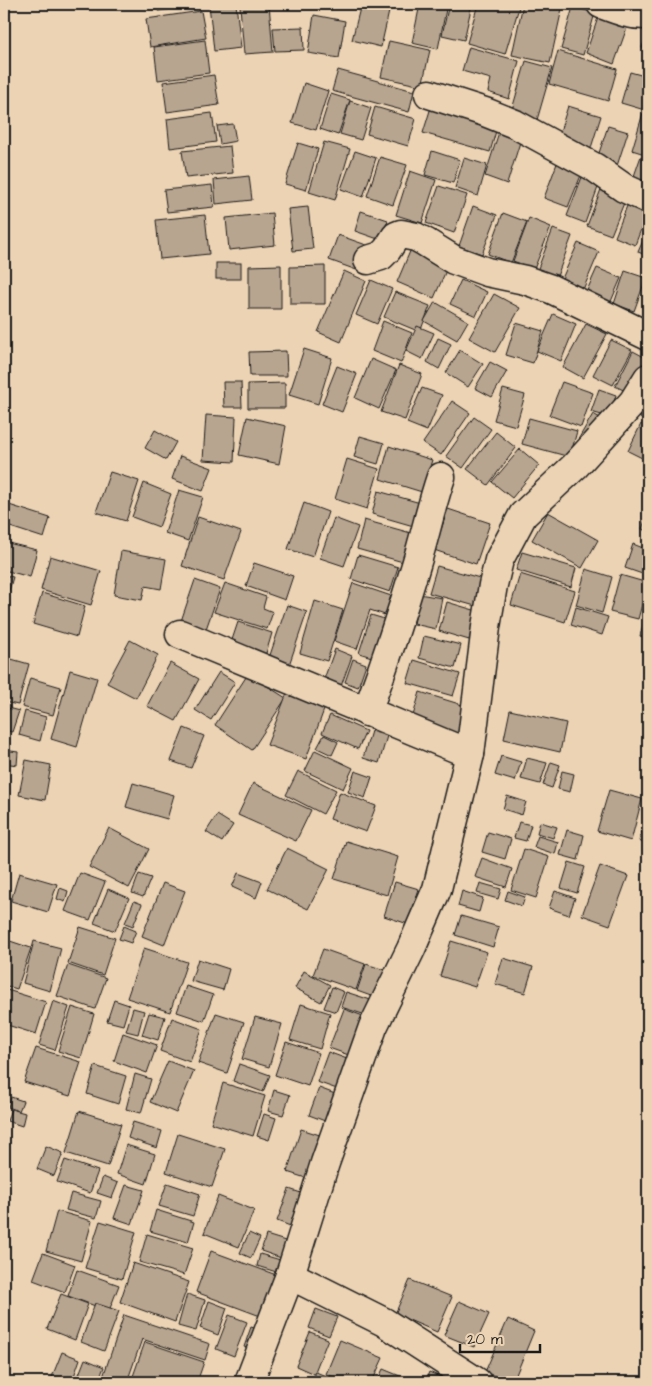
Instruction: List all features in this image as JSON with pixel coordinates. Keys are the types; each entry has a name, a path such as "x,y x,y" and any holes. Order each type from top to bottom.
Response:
{"street":[{"path":"601,4 637,16 648,15"},
{"path":"429,94 515,124 594,167 624,188 648,199"},
{"path":"368,260 381,256 396,236 401,234 416,237 454,260 487,272 525,280 551,289 648,336"},
{"path":"249,1382 290,1275 325,1163 373,1026 411,949 437,889 470,754 486,627 499,560 522,515 575,466 633,402 648,378"},
{"path":"368,712 393,641 441,476"},
{"path":"180,634 470,754"},
{"path":"290,1275 384,1322 477,1382"}],"building":[{"path":"157,4 196,4 196,6 158,11"},
{"path":"209,4 236,4 241,48 214,51"},
{"path":"269,4 273,52 244,54 240,6"},
{"path":"361,4 376,4 390,7 381,47 352,40"},
{"path":"420,4 447,4 438,49 412,43"},
{"path":"449,4 472,4 464,40 442,35"},
{"path":"478,4 520,4 505,54 467,43"},
{"path":"523,4 563,4 550,63 512,55"},
{"path":"573,7 595,13 583,55 561,49"},
{"path":"601,9 630,19 614,64 586,53"},
{"path":"201,11 206,38 150,47 146,19"},
{"path":"314,15 345,21 339,58 308,53"},
{"path":"303,27 304,50 275,51 273,28"},
{"path":"648,29 648,50 642,48"},
{"path":"205,40 209,73 158,80 154,47"},
{"path":"389,41 430,50 422,86 381,77"},
{"path":"469,47 519,61 509,99 488,92 491,79 462,71"},
{"path":"558,51 617,69 608,101 549,84"},
{"path":"526,61 552,68 537,120 511,113"},
{"path":"338,70 414,91 409,112 332,91"},
{"path":"630,72 648,77 648,111 621,103"},
{"path":"214,75 219,105 167,112 163,82"},
{"path":"304,83 328,91 316,130 292,123"},
{"path":"331,94 350,100 338,135 320,129"},
{"path":"350,101 371,108 361,140 340,134"},
{"path":"432,104 498,124 490,152 423,133"},
{"path":"568,106 601,116 590,151 557,141"},
{"path":"375,107 416,119 408,146 367,134"},
{"path":"212,113 216,142 170,148 167,119"},
{"path":"643,113 648,115 648,155 632,150"},
{"path":"233,124 236,141 220,144 217,126"},
{"path":"608,126 628,132 616,169 596,162"},
{"path":"499,132 521,139 507,184 485,176"},
{"path":"324,142 350,149 335,200 309,192"},
{"path":"298,143 318,149 306,190 285,184"},
{"path":"230,146 233,173 186,178 182,151"},
{"path":"355,151 376,158 363,197 341,189"},
{"path":"432,151 460,160 453,183 425,175"},
{"path":"641,156 648,158 648,184 633,179"},
{"path":"380,157 407,165 393,205 367,196"},
{"path":"464,158 487,165 478,196 455,188"},
{"path":"559,158 584,168 568,207 544,198"},
{"path":"410,171 436,180 422,223 396,215"},
{"path":"584,172 601,179 585,223 567,216"},
{"path":"249,176 252,200 216,204 214,180"},
{"path":"603,184 628,193 611,235 587,226"},
{"path":"212,185 214,207 167,212 164,190"},
{"path":"439,186 467,195 454,233 426,223"},
{"path":"630,198 648,211 635,245 615,237"},
{"path":"473,206 497,215 482,254 459,246"},
{"path":"308,207 313,249 293,251 288,209"},
{"path":"361,211 388,220 381,240 355,231"},
{"path":"272,213 275,245 229,250 226,218"},
{"path":"503,213 527,222 511,263 488,254"},
{"path":"205,215 209,254 160,259 156,220"},
{"path":"529,218 551,227 534,269 513,261"},
{"path":"553,229 572,236 556,279 537,271"},
{"path":"648,229 648,256 638,252"},
{"path":"338,235 372,247 362,272 329,260"},
{"path":"578,243 599,252 582,292 560,283"},
{"path":"411,249 448,266 434,298 397,282"},
{"path":"216,263 241,263 241,279 216,279"},
{"path":"281,265 281,309 249,309 249,266"},
{"path":"325,266 325,304 290,304 290,267"},
{"path":"597,268 621,278 609,306 585,295"},
{"path":"344,271 366,281 341,342 318,332"},
{"path":"625,271 646,278 634,311 614,304"},
{"path":"371,280 392,289 377,324 356,315"},
{"path":"461,280 487,292 476,316 450,304"},
{"path":"395,292 430,306 420,332 384,317"},
{"path":"494,294 520,308 495,352 469,338"},
{"path":"435,302 468,321 457,340 424,321"},
{"path":"553,314 576,324 561,361 537,351"},
{"path":"383,321 412,333 401,363 372,351"},
{"path":"516,323 543,331 533,363 506,355"},
{"path":"586,324 607,334 583,378 563,367"},
{"path":"417,326 434,333 422,359 406,351"},
{"path":"438,338 451,344 439,369 427,362"},
{"path":"611,340 632,350 613,385 593,375"},
{"path":"304,349 332,358 318,404 289,395"},
{"path":"460,350 483,364 468,387 446,373"},
{"path":"286,351 287,376 250,376 249,352"},
{"path":"633,351 648,359 648,371 636,396 615,386"},
{"path":"371,359 396,370 379,409 355,398"},
{"path":"490,362 507,371 492,397 475,388"},
{"path":"399,365 422,374 405,420 381,412"},
{"path":"337,366 357,374 342,412 322,404"},
{"path":"223,382 241,382 242,407 224,407"},
{"path":"562,382 593,393 581,427 549,415"},
{"path":"285,383 285,408 248,408 248,384"},
{"path":"422,388 442,395 427,431 407,423"},
{"path":"503,389 525,395 516,426 494,420"},
{"path":"599,389 616,395 609,417 591,412"},
{"path":"648,399 648,421 640,418"},
{"path":"452,401 470,413 441,455 423,443"},
{"path":"593,414 604,420 590,444 579,438"},
{"path":"206,415 236,417 234,462 203,460"},
{"path":"247,417 286,426 279,464 239,455"},
{"path":"474,417 491,429 463,468 446,456"},
{"path":"529,418 577,431 570,457 522,444"},
{"path":"641,424 648,428 648,461 628,451"},
{"path":"155,430 176,442 166,460 145,448"},
{"path":"496,432 516,448 488,485 467,469"},
{"path":"360,436 384,443 378,464 354,457"},
{"path":"389,446 432,460 422,492 380,479"},
{"path":"520,449 539,465 512,498 492,482"},
{"path":"180,456 212,468 203,491 172,479"},
{"path":"347,459 379,469 367,509 335,499"},
{"path":"110,472 139,481 126,521 96,512"},
{"path":"144,483 171,494 159,527 132,517"},
{"path":"179,490 203,497 188,541 165,533"},
{"path":"378,491 424,504 417,527 372,514"},
{"path":"304,503 328,512 313,557 288,549"},
{"path":"6,504 50,518 44,538 4,525"},
{"path":"448,509 490,523 476,564 434,550"},
{"path":"548,512 598,540 582,568 532,540"},
{"path":"648,512 648,532 642,529"},
{"path":"198,517 241,532 224,580 182,566"},
{"path":"334,518 358,527 344,566 320,558"},
{"path":"364,520 411,533 403,562 357,549"},
{"path":"4,542 37,550 30,577 4,570"},
{"path":"633,544 648,550 648,576 625,568"},
{"path":"121,551 166,559 161,589 145,586 142,600 114,595"},
{"path":"522,552 576,568 571,587 516,570"},
{"path":"358,555 398,567 390,592 351,579"},
{"path":"50,556 101,571 91,605 41,590"},
{"path":"254,563 293,576 285,600 246,586"},
{"path":"437,566 487,580 479,607 429,593"},
{"path":"586,569 612,577 602,613 576,605"},
{"path":"520,574 575,591 565,622 511,605"},
{"path":"4,575 13,577 4,608"},
{"path":"620,575 648,583 638,619 610,612"},
{"path":"195,580 220,589 206,629 181,621"},
{"path":"225,583 266,597 263,608 273,612 267,629 214,612"},
{"path":"353,583 403,600 397,619 370,610 357,649 334,641"},
{"path":"42,593 85,606 77,637 33,624"},
{"path":"419,594 442,598 436,629 414,624"},
{"path":"315,601 343,610 327,661 300,653"},
{"path":"447,602 477,611 469,640 439,631"},
{"path":"287,605 307,612 288,668 268,661"},
{"path":"648,605 648,639 640,636"},
{"path":"576,607 608,617 602,635 571,625"},
{"path":"371,615 391,621 378,659 359,653"},
{"path":"238,622 272,633 264,660 229,649"},
{"path":"424,636 461,645 455,668 419,658"},
{"path":"130,640 158,655 136,698 107,683"},
{"path":"335,649 352,656 341,686 324,679"},
{"path":"4,657 29,664 18,705 4,702"},
{"path":"353,659 366,664 358,687 345,682"},
{"path":"414,660 460,674 453,696 407,683"},
{"path":"170,663 199,679 176,721 147,706"},
{"path":"70,670 97,678 77,747 51,739"},
{"path":"219,672 235,682 211,720 195,710"},
{"path":"248,674 286,698 252,750 215,725"},
{"path":"30,678 61,687 53,715 22,707"},
{"path":"420,692 469,707 458,741 410,726"},
{"path":"287,693 325,707 306,759 267,745"},
{"path":"4,707 19,711 12,732 4,730"},
{"path":"510,710 566,723 560,752 504,739"},
{"path":"25,711 46,717 40,741 19,735"},
{"path":"330,715 366,731 358,749 322,733"},
{"path":"184,728 204,736 191,768 171,761"},
{"path":"371,731 387,736 379,763 363,758"},
{"path":"324,735 338,742 332,755 317,748"},
{"path":"4,750 18,752 17,765 4,763"},
{"path":"315,750 353,768 343,789 305,771"},
{"path":"501,756 521,762 515,781 495,775"},
{"path":"527,758 547,763 540,784 521,779"},
{"path":"26,760 51,765 45,800 19,795"},
{"path":"551,762 560,765 552,788 543,785"},
{"path":"298,771 336,790 323,814 286,795"},
{"path":"355,771 372,777 365,798 348,792"},
{"path":"562,771 574,774 570,792 558,789"},
{"path":"133,783 174,795 167,819 126,807"},
{"path":"253,783 311,810 296,841 238,815"},
{"path":"609,790 642,799 631,841 597,831"},
{"path":"340,792 376,806 366,832 330,819"},
{"path":"507,796 526,802 522,815 503,809"},
{"path":"648,811 648,845 639,841"},
{"path":"217,815 233,825 222,842 206,832"},
{"path":"519,822 531,825 526,841 514,838"},
{"path":"540,822 557,827 553,838 537,833"},
{"path":"109,828 149,849 129,888 89,867"},
{"path":"567,830 584,835 578,860 560,855"},
{"path":"488,832 511,839 505,859 482,852"},
{"path":"538,836 558,842 555,854 534,847"},
{"path":"346,841 398,857 387,895 334,879"},
{"path":"287,848 329,869 308,909 267,889"},
{"path":"524,849 549,857 536,898 511,890"},
{"path":"482,858 512,869 506,887 475,877"},
{"path":"569,862 585,867 577,893 561,888"},
{"path":"600,866 628,876 610,925 582,915"},
{"path":"19,873 57,884 48,912 11,901"},
{"path":"80,873 105,882 90,920 65,911"},
{"path":"238,873 262,882 256,898 232,887"},
{"path":"139,874 151,878 143,897 132,893"},
{"path":"395,882 419,889 408,924 384,916"},
{"path":"163,883 185,891 164,945 142,936"},
{"path":"480,883 501,889 498,899 477,893"},
{"path":"60,888 68,891 65,902 57,899"},
{"path":"108,889 129,898 115,931 94,923"},
{"path":"462,891 483,898 479,912 458,906"},
{"path":"508,891 525,897 522,906 505,900"},
{"path":"555,891 575,898 569,915 549,908"},
{"path":"134,901 142,904 133,926 125,923"},
{"path":"461,916 499,927 493,947 455,935"},
{"path":"124,926 136,931 131,943 119,939"},
{"path":"80,927 115,938 103,975 68,963"},
{"path":"7,940 31,948 17,989 4,985 4,950"},
{"path":"34,941 61,948 50,991 23,983"},
{"path":"451,941 487,952 475,987 440,976"},
{"path":"144,948 187,962 170,1012 127,998"},
{"path":"323,949 365,964 356,990 313,975"},
{"path":"503,958 533,967 525,993 495,984"},
{"path":"198,959 229,969 223,990 191,981"},
{"path":"366,964 391,972 382,1000 357,991"},
{"path":"68,965 106,978 95,1009 57,996"},
{"path":"304,971 330,985 321,1002 295,988"},
{"path":"186,986 213,995 204,1021 177,1012"},
{"path":"332,987 344,992 336,1012 324,1008"},
{"path":"4,989 46,1002 36,1034 4,1024"},
{"path":"346,992 377,1002 372,1017 341,1007"},
{"path":"114,1000 129,1005 123,1025 107,1021"},
{"path":"53,1001 69,1007 55,1050 39,1045"},
{"path":"301,1004 330,1013 320,1049 290,1040"},
{"path":"72,1007 94,1014 81,1058 58,1051"},
{"path":"133,1008 144,1011 138,1034 126,1031"},
{"path":"344,1009 374,1020 360,1059 329,1048"},
{"path":"149,1013 165,1017 158,1040 142,1035"},
{"path":"216,1013 244,1022 227,1073 198,1063"},
{"path":"255,1017 282,1024 269,1067 242,1059"},
{"path":"172,1018 202,1029 190,1062 160,1051"},
{"path":"123,1033 157,1045 147,1073 114,1061"},
{"path":"286,1042 319,1053 308,1086 275,1075"},
{"path":"36,1048 81,1062 70,1096 24,1082"},
{"path":"328,1052 347,1059 337,1089 317,1082"},
{"path":"168,1061 194,1071 176,1113 150,1102"},
{"path":"239,1064 270,1075 263,1092 233,1081"},
{"path":"95,1066 126,1076 118,1104 87,1094"},
{"path":"135,1074 151,1079 141,1113 126,1109"},
{"path":"223,1083 265,1096 253,1136 211,1123"},
{"path":"319,1088 343,1097 333,1124 309,1115"},
{"path":"274,1090 290,1095 283,1115 268,1111"},
{"path":"11,1097 23,1101 19,1111 8,1107"},
{"path":"11,1109 25,1113 22,1126 7,1121"},
{"path":"79,1111 121,1124 108,1166 66,1153"},
{"path":"264,1114 276,1118 269,1140 257,1136"},
{"path":"133,1122 162,1131 157,1148 128,1138"},
{"path":"301,1129 326,1137 312,1180 287,1172"},
{"path":"178,1134 225,1149 212,1187 166,1172"},
{"path":"126,1145 155,1154 146,1184 117,1174"},
{"path":"46,1146 63,1153 54,1176 37,1169"},
{"path":"65,1160 98,1171 90,1193 57,1182"},
{"path":"103,1177 118,1183 112,1198 97,1193"},
{"path":"167,1183 200,1194 193,1216 159,1206"},
{"path":"126,1185 144,1190 132,1224 114,1218"},
{"path":"289,1189 313,1197 301,1230 277,1221"},
{"path":"71,1193 101,1201 96,1218 66,1210"},
{"path":"218,1196 254,1210 239,1247 204,1233"},
{"path":"156,1210 194,1222 188,1242 150,1231"},
{"path":"57,1211 92,1221 81,1261 46,1251"},
{"path":"100,1221 136,1232 122,1279 85,1268"},
{"path":"249,1233 260,1238 251,1258 240,1253"},
{"path":"147,1234 193,1248 184,1275 139,1262"},
{"path":"266,1235 295,1244 290,1261 261,1251"},
{"path":"211,1251 279,1276 263,1317 196,1292"},
{"path":"43,1253 75,1265 65,1292 33,1280"},
{"path":"260,1254 287,1262 283,1274 257,1266"},
{"path":"133,1263 189,1282 175,1322 120,1302"},
{"path":"77,1270 119,1285 109,1311 68,1296"},
{"path":"410,1280 452,1297 437,1332 395,1314"},
{"path":"61,1294 88,1304 75,1340 47,1329"},
{"path":"187,1294 205,1300 196,1331 178,1326"},
{"path":"209,1301 227,1308 218,1335 200,1328"},
{"path":"459,1301 489,1314 474,1347 444,1335"},
{"path":"95,1303 119,1311 104,1351 81,1342"},
{"path":"316,1309 337,1317 329,1336 309,1328"},
{"path":"124,1315 210,1344 205,1360 142,1339 127,1382 119,1382 103,1377"},
{"path":"229,1315 247,1322 234,1356 216,1349"},
{"path":"508,1319 534,1331 513,1382 485,1372"},
{"path":"251,1327 265,1332 257,1352 244,1347"},
{"path":"310,1332 328,1339 314,1374 296,1366"},
{"path":"340,1340 383,1358 372,1382 346,1382 326,1374"},
{"path":"145,1342 204,1362 197,1382 175,1382 167,1379 166,1382 131,1382"},
{"path":"62,1352 80,1359 72,1382 50,1382"},
{"path":"85,1359 104,1367 98,1382 76,1382"},
{"path":"383,1369 412,1381 412,1382 377,1382"},
{"path":"316,1372 340,1382 312,1382"},
{"path":"429,1372 452,1382 425,1382"}]}
